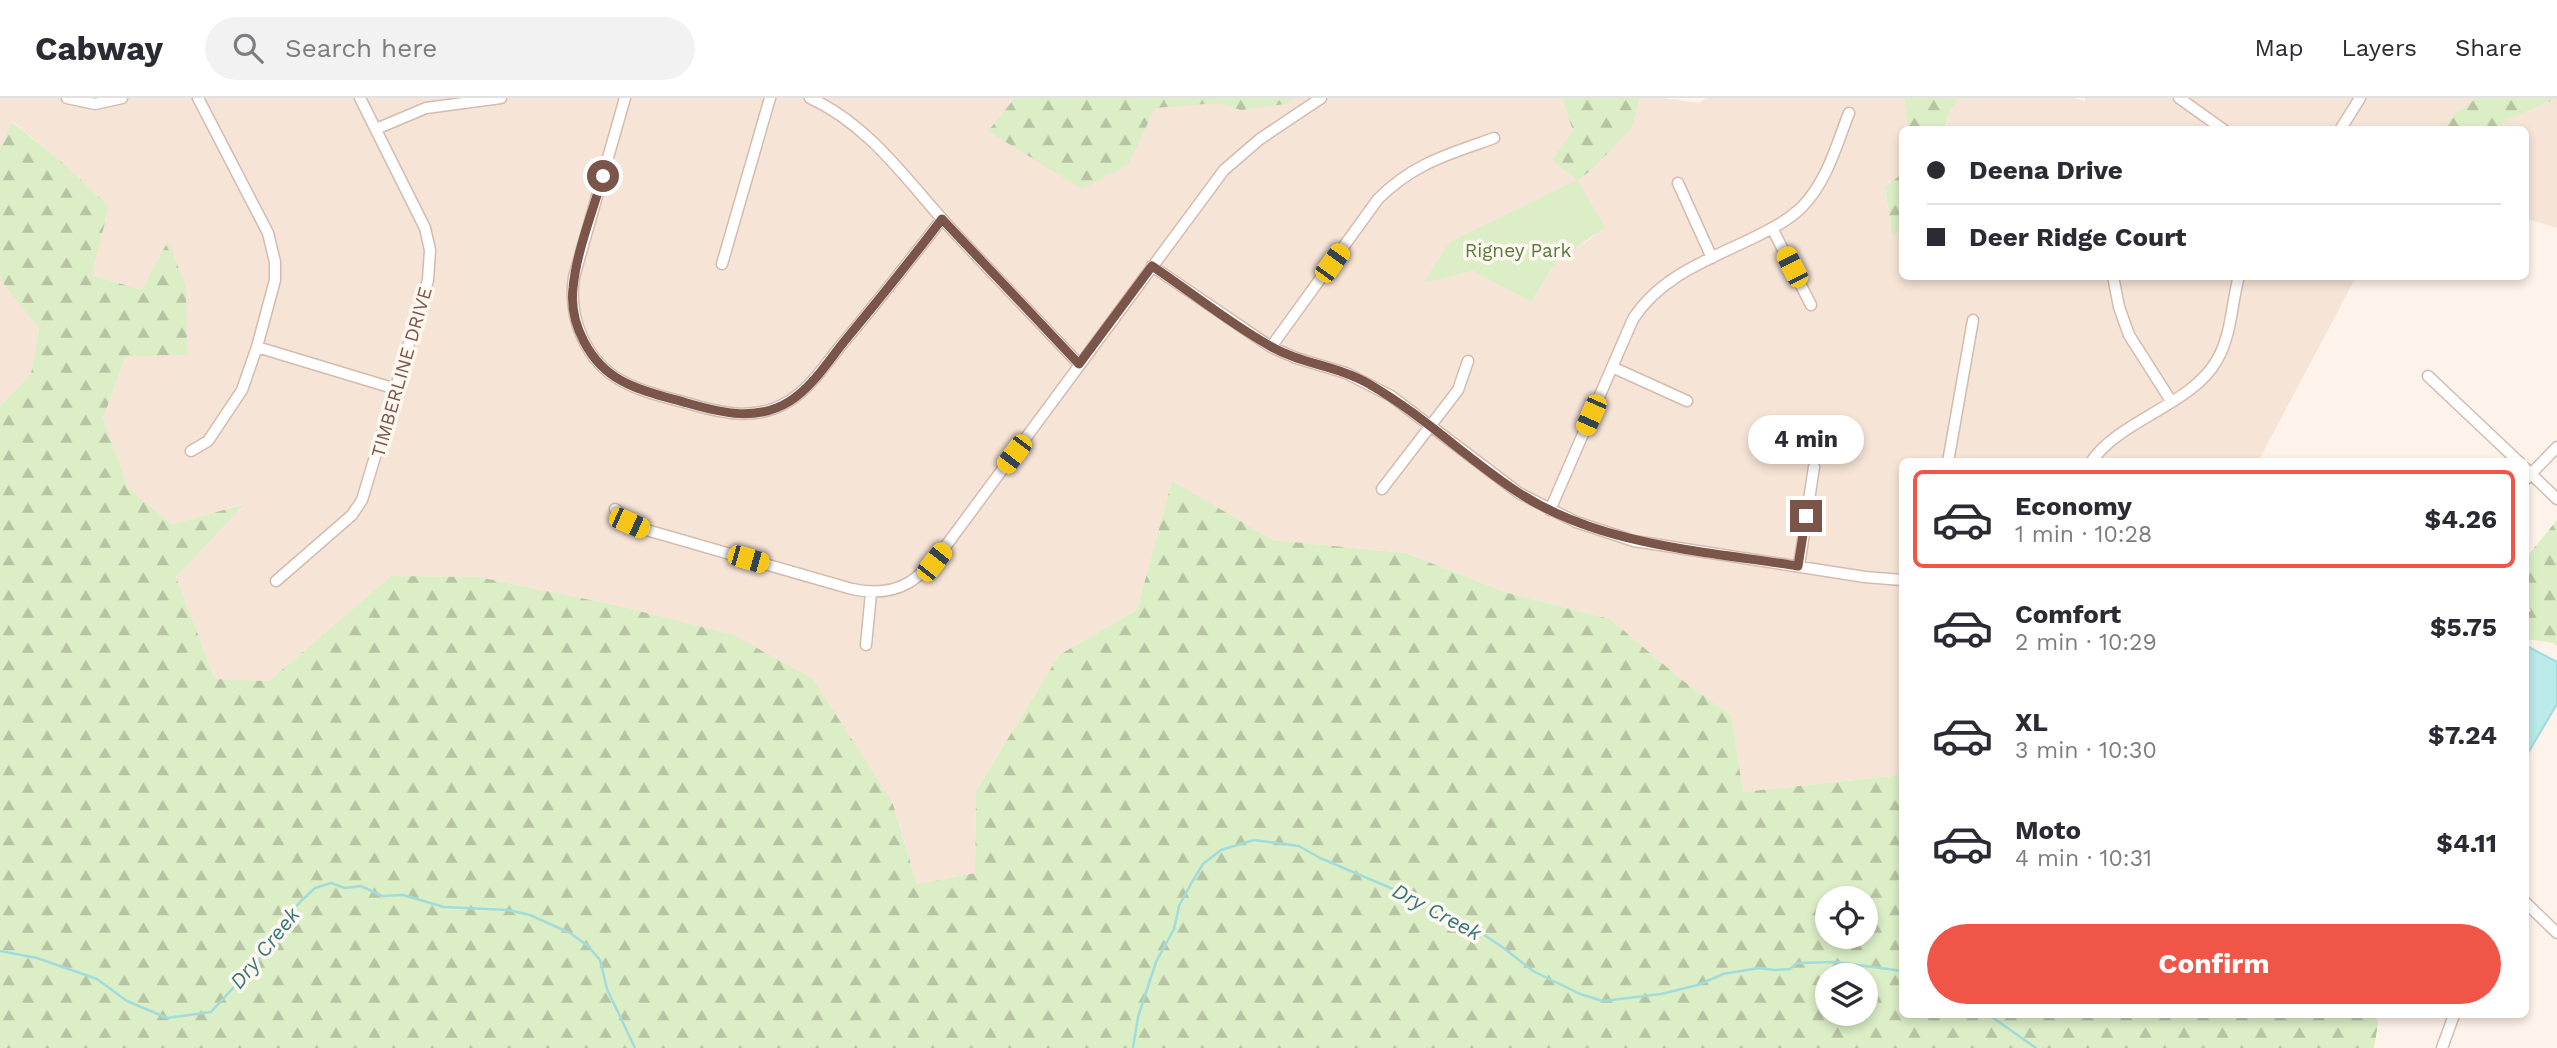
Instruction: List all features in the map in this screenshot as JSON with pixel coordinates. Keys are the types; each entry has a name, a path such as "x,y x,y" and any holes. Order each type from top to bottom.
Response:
{"street":[{"path":"67,98 95,104 122,98"},
{"path":"191,451 208,441 227,415 246,381 275,280 268,233 198,98"},
{"name":"TIMBERLINE DRIVE","path":"276,581 352,515 362,500 428,280 430,250 425,229 360,98"},
{"path":"376,129 426,108 501,98"},
{"path":"625,98 574,277 572,302 582,338 592,355 621,381 643,391 739,415 758,413 788,402 814,380 942,219"},
{"path":"722,264 770,98"},
{"path":"810,98 873,141 942,219 1079,364"},
{"path":"615,509 629,523 643,529 871,593 900,588 934,562 1224,170 1260,139 1321,98"},
{"path":"2179,98 2218,126"},
{"path":"2342,126 2360,98"},
{"path":"1550,510 1640,307 1657,289 1675,276 1772,228 1799,210 1821,182 1849,113"},
{"path":"1271,347 1390,187 1419,166 1494,138"},
{"path":"1678,183 1712,258"},
{"path":"1772,228 1811,305"},
{"path":"1152,266 1271,347 1363,380 1391,396 1519,493 1576,522 1634,541 1865,577 1899,580"},
{"path":"2114,280 2119,307 2129,335 2171,401"},
{"path":"2095,458 2109,443 2201,380 2215,363 2228,335 2238,280"},
{"path":"1949,458 1973,320"},
{"path":"257,347 396,389"},
{"path":"1382,489 1458,390 1468,361"},
{"path":"1612,367 1688,401"},
{"path":"2428,376 2515,458"},
{"path":"2529,472 2557,447"},
{"path":"1798,566 1814,467"},
{"path":"2529,476 2557,499"},
{"path":"866,645 871,593"},
{"path":"2529,910 2557,933"},
{"path":"2442,1048 2453,1018"}],"shaded area":[{"path":"0,98 1562,98 1573,131 1632,128 1640,98 1699,103 1706,98 1904,98 1908,126 1899,126 1899,176 1885,188 1892,236 1899,232 1899,280 2354,280 2260,458 1899,458 1899,775 1743,792 1731,715 1682,680 1610,619 1508,593 1405,553 1273,540 1172,482 1137,610 1059,655 976,791 975,873 917,884 893,803 615,605 478,577 391,576 269,681 215,679 176,577 242,504 172,526 128,488 103,418 169,242 142,290 92,275 109,206 13,122 0,149","holes":["1597,234 1555,263 1531,302 1473,271 1424,282"]},
{"path":"1959,98 2076,98 2085,102 2085,98 2477,98 2455,113 2446,126 1946,126 1949,113"},
{"path":"2557,98 2557,228 2529,219 2529,126 2499,126"},
{"path":"0,275 2,282 39,327 31,374 0,406"}],"green space":[{"path":"1015,98 1295,98 1285,104 1241,110 1217,103 1155,108 1128,165 1082,189 988,131"},
{"path":"1562,98 1640,98 1632,128 1589,172 1577,180 1552,160 1573,131"},
{"path":"1904,98 1959,98 1949,113 1945,126 1908,126"},
{"path":"2477,98 2557,98 2498,126 2446,126 2455,113"},
{"path":"12,122 64,164 109,206 92,275 142,290 168,241 186,287 187,355 126,356 103,418 128,488 172,525 244,504 176,577 215,679 269,681 391,576 478,577 615,605 733,635 813,679 893,804 917,884 975,873 976,791 1059,655 1137,610 1172,481 1273,540 1405,553 1508,593 1610,619 1682,680 1731,715 1743,792 1899,775 1899,1018 2376,1018 2378,1023 2374,1048 0,1048 0,406 31,374 39,328 2,282 0,149"},
{"path":"1899,176 1899,232 1892,236 1885,187"},
{"name":"Rigney Park","path":"1577,180 1605,227 1555,263 1531,302 1473,271 1423,283 1450,242"},
{"path":"2557,520 2557,646 2554,643 2529,640 2529,554"}],"water":[{"path":"2529,647 2557,662 2557,704 2529,751"}],"waterway":[{"name":"Dry Creek","path":"1133,1048 1138,1017 1156,962 1174,929 1179,906 1192,882 1203,864 1221,850 1254,840 1299,846 1320,858 1419,900 1469,925 1533,971 1580,994 1603,1001 1661,994 1698,985 1723,974 1759,968 1790,969 1797,963 1836,962 1899,971"},
{"name":"Dry Creek","path":"0,951 37,958 97,979 127,1001 167,1018 211,1012 269,949 276,929 315,888 331,883 345,888 361,886 382,896 403,895 444,907 508,910 530,915 570,933 588,946 600,960 607,989 635,1048"},
{"name":"Dry Creek","path":"1993,1018 2036,1048"}],"route":[{"path":"603,176 574,277 572,302 582,338 592,355 621,381 643,391 739,415 770,410 788,402 814,380 942,219 1079,364 1152,266 1271,347 1346,373 1391,396 1519,493 1576,522 1634,541 1798,566 1806,516"}]}
